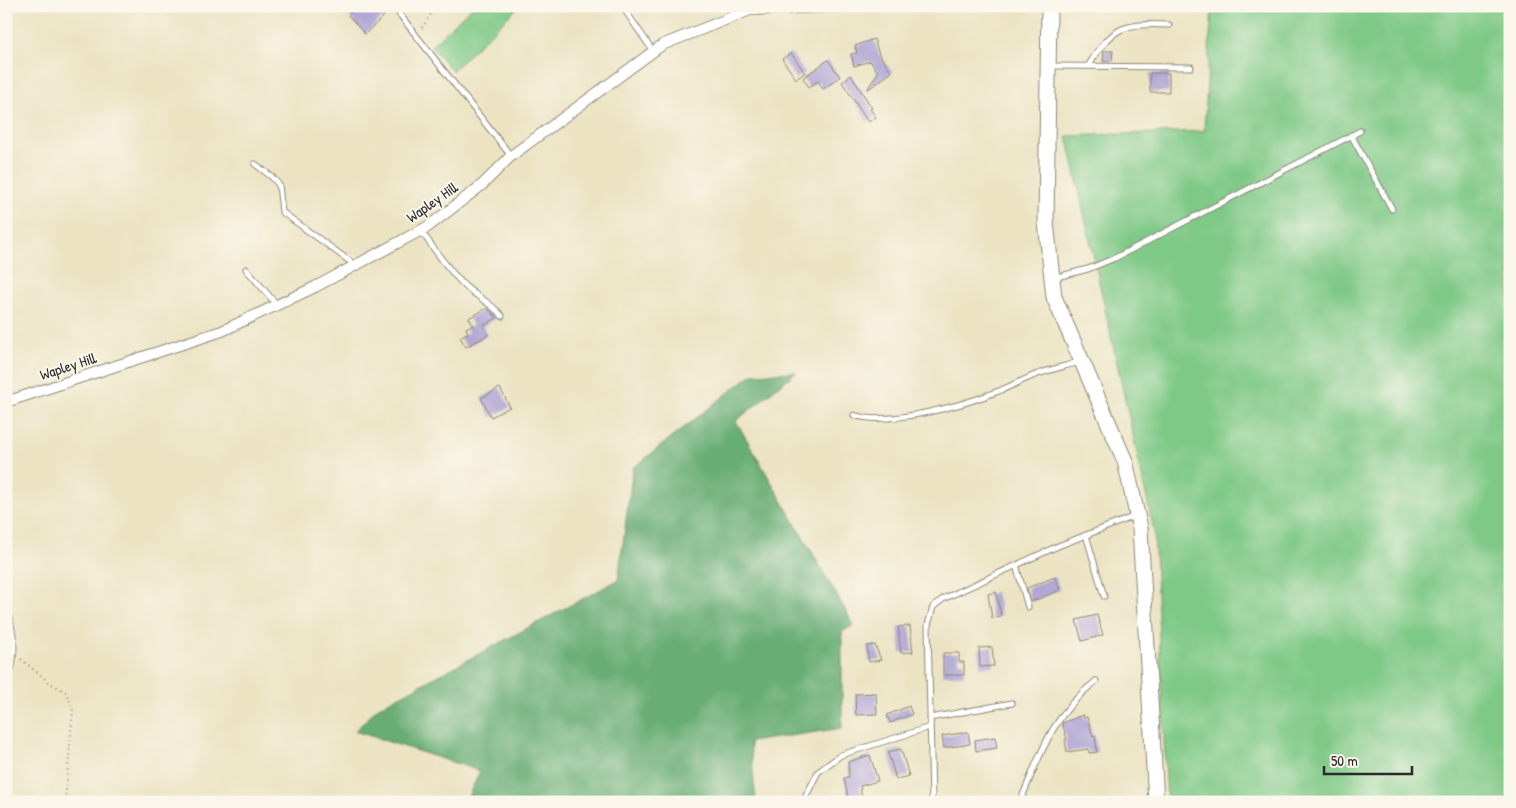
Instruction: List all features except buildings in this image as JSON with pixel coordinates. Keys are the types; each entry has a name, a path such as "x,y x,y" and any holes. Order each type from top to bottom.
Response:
{"main road":[{"path":"1049,6 1046,222 1054,297 1125,461 1140,528 1156,802"}],"street":[{"name":"Wapley Hill","path":"6,402 222,331 355,265 420,230 482,185 511,156 662,45 750,10 851,6"}],"lane":[{"path":"393,6 511,156"},
{"path":"622,6 653,51"},
{"path":"1088,66 1112,35 1128,25 1169,25"},
{"path":"1049,66 1191,67"},
{"path":"1052,278 1088,269 1115,258 1360,131"},
{"path":"1351,135 1392,209"},
{"path":"255,164 272,176 279,185 282,212 355,265"},
{"path":"420,230 451,271 467,287 489,302 502,316"},
{"path":"246,270 277,304"},
{"path":"854,415 871,420 894,418 943,407 994,393 1039,374 1082,361"},
{"path":"932,802 928,625 933,607 942,599 1016,565 1137,514"},
{"path":"1086,535 1104,596"},
{"path":"1016,565 1028,607"},
{"path":"6,607 12,625 15,654 6,684"},
{"path":"1020,802 1058,718 1080,694 1096,681"},
{"path":"930,718 1012,703"},
{"path":"803,802 818,772 841,755 930,728"}],"path":[{"path":"416,36 436,6"},
{"path":"15,654 50,684 66,692 73,709 64,802"}],"green space":[{"path":"473,6 519,6 452,71 431,46"},
{"path":"1212,6 1510,6 1510,802 1236,802 1231,794 1218,802 1167,802 1154,531 1067,136 1204,131"},
{"path":"796,372 736,421 854,625 842,632 842,728 750,742 756,802 458,802 466,801 480,771 355,731 377,708 618,580 633,468 752,374"}]}
